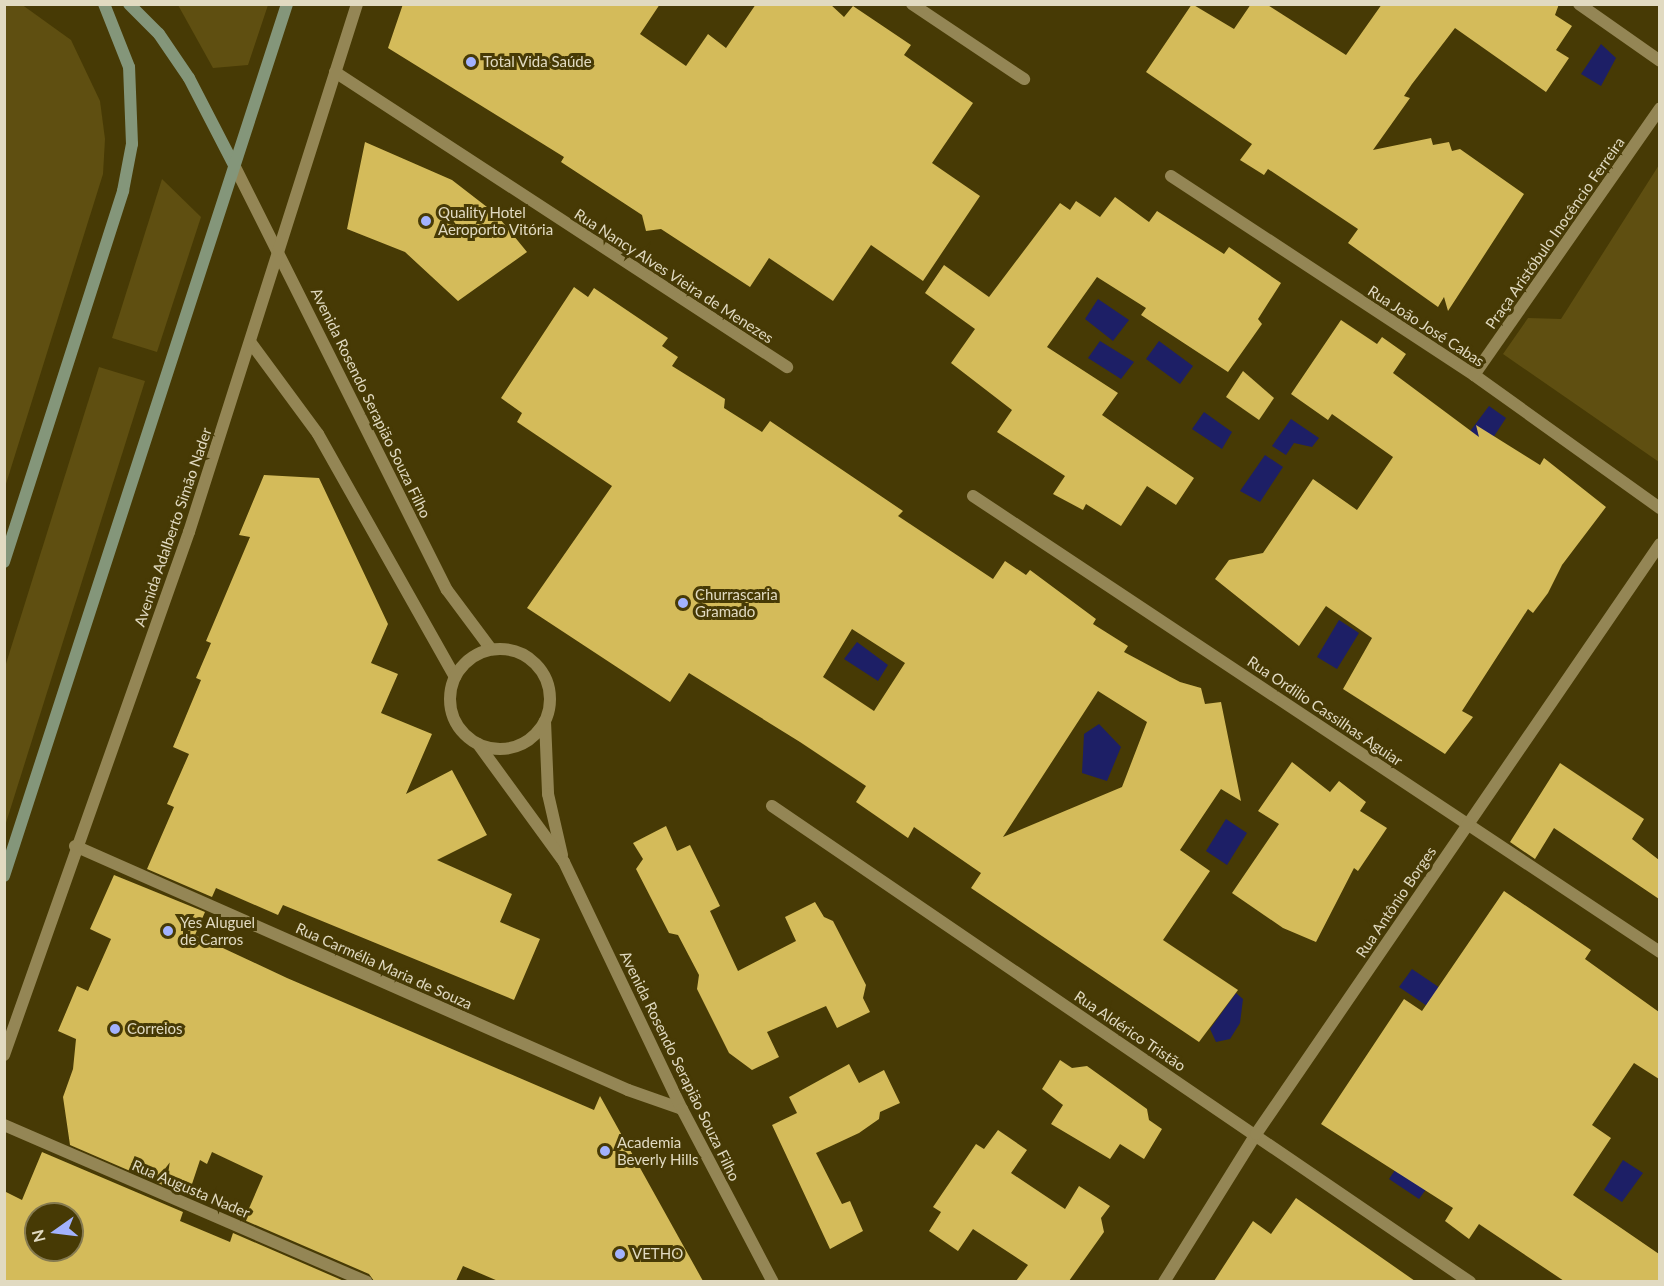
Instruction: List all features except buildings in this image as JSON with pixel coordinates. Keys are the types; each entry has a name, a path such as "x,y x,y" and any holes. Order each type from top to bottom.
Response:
{"main road":[{"path":"4,562 123,190 132,144 129,67 104,4"},
{"path":"129,4 159,34 189,78 234,165"},
{"path":"4,876 287,4"}],"street":[{"name":"Avenida Adalberto Simão Nader","path":"4,1055 75,846 189,532 357,4"},
{"path":"912,4 1024,79"},
{"path":"1579,4 1659,61"},
{"name":"Rua Nancy Alves Vieira de Menezes","path":"335,72 787,367"},
{"name":"Praça Aristóbulo Inocêncio Ferreira","path":"1474,375 1659,108"},
{"name":"Avenida Rosendo Serapião Souza Filho","path":"234,165 447,590 491,649"},
{"name":"Rua João José Cabas","path":"1171,176 1474,375 1659,508"},
{"path":"251,343 318,434 455,677"},
{"name":"Rua Ordilio Cassilhas Aguiar","path":"973,496 1659,952"},
{"name":"Rua Antônio Borges","path":"1164,1281 1256,1134 1659,544"},
{"path":"491,649 522,654 544,675 549,690 545,721 523,744 493,749 478,744 465,735 453,715 450,692 455,677 476,654 491,649"},
{"name":"Avenida Rosendo Serapião Souza Filho","path":"545,721 548,794 564,862"},
{"name":"Avenida Rosendo Serapião Souza Filho","path":"478,744 564,862 682,1109 773,1281"},
{"name":"Rua Aldérico Tristão","path":"772,806 1470,1281"},
{"name":"Rua Carmélia Maria de Souza","path":"75,846 628,1090 682,1109"},
{"name":"Rua Augusta Nader","path":"4,1125 366,1281"}],"shaded area":[{"path":"21,4 71,40 100,101 105,139 103,174 5,487 4,5"},
{"path":"178,5 268,5 248,65 213,68"},
{"path":"1601,44 1616,58 1601,86 1581,74"},
{"path":"1659,165 1659,462 1503,354 1528,318 1561,319"},
{"path":"162,179 201,217 157,352 112,338"},
{"path":"1098,299 1129,320 1113,341 1085,319"},
{"path":"1100,341 1134,362 1121,379 1088,358"},
{"path":"1159,341 1193,366 1180,384 1146,359"},
{"path":"99,367 145,381 5,826 5,667"},
{"path":"1489,406 1506,418 1485,450 1465,438"},
{"path":"1204,412 1232,432 1222,449 1192,429"},
{"path":"1291,419 1319,438 1312,447 1294,443 1286,455 1272,446"},
{"path":"1265,455 1283,467 1260,502 1240,491"},
{"path":"1339,620 1359,633 1337,669 1317,657"},
{"path":"857,642 888,665 878,681 844,659"},
{"path":"1099,724 1121,747 1107,781 1082,773 1084,734"},
{"path":"1226,819 1247,833 1227,865 1206,851"},
{"path":"1412,969 1446,992 1433,1010 1399,987"},
{"path":"1236,993 1243,999 1240,1023 1230,1039 1216,1042 1210,1029"},
{"path":"1623,1160 1643,1173 1622,1202 1604,1190"},
{"path":"1401,1161 1432,1181 1419,1199 1389,1179"}],"place":[{"name":"Total Vida Saúde","path":"471,62"},
{"name":"Quality Hotel Aeroporto Vitória","path":"426,221"},
{"name":"Churrascaria Gramado","path":"683,603"},
{"name":"Yes Aluguel de Carros","path":"168,931"},
{"name":"Correios","path":"115,1029"},
{"name":"Academia Beverly Hills","path":"605,1151"},
{"name":"VETHO","path":"620,1254"}]}
